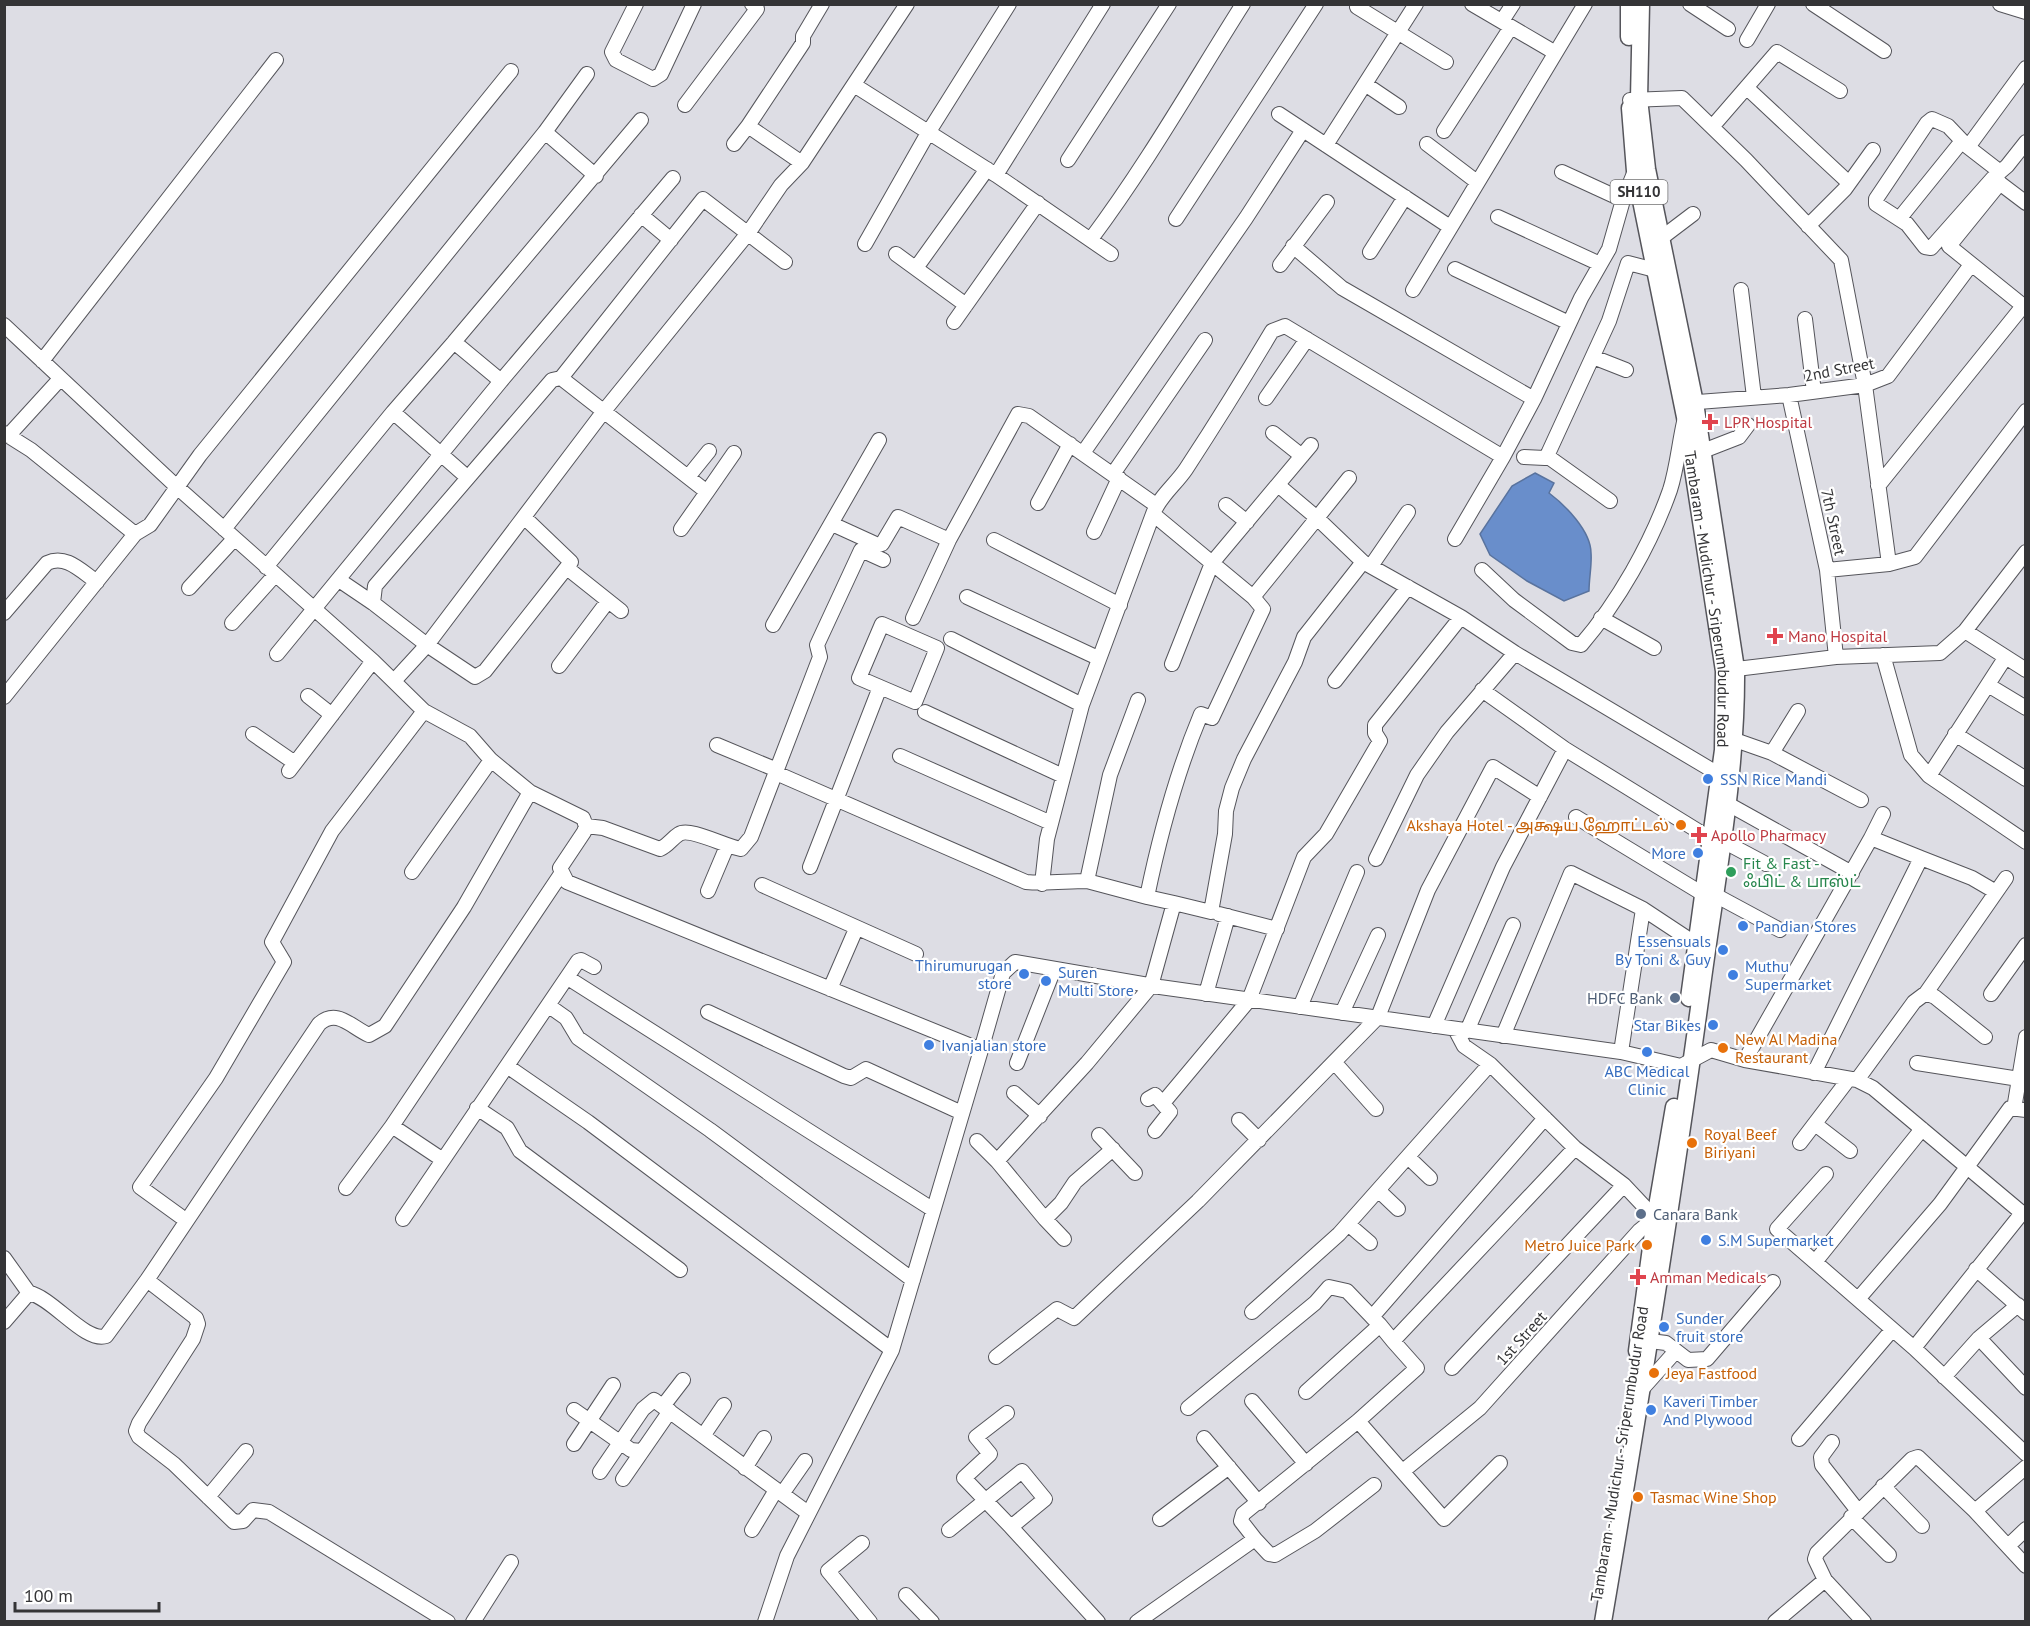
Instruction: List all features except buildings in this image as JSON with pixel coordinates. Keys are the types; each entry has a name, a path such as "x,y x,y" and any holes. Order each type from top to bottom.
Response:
{"main road":[{"name":"Tambaram - Mudichur - Sriperumbudur Road","path":"1629,4 1635,100 1635,171 1687,408 1703,452 1730,670 1735,740 1728,804 1716,840"},
{"name":"Tambaram - Mudichur - Sriperumbudur Road","path":"1591,1622 1686,1065 1716,840 1730,670 1660,238 1635,100 1641,4"},
{"name":"Tambaram - Mudichur - Sriperumbudur Road","path":"1686,1065 1696,944 1709,895"},
{"name":"Tambaram - Mudichur - Sriperumbudur Road","path":"1603,1622 1650,1341 1661,1219"}],"street":[{"path":"636,4 612,52 616,60 653,79 661,74 694,4"},
{"path":"685,105 757,9 752,4"},
{"path":"734,144 803,44 803,36 822,4"},
{"path":"394,681 427,645 604,411 749,232 768,201 802,163 907,4"},
{"path":"865,244 928,133 1009,4"},
{"path":"916,268 991,172 1103,4"},
{"path":"1068,160 1169,4"},
{"path":"1091,239 1133,183 1243,4"},
{"path":"1176,219 1316,4"},
{"path":"1326,145 1416,4"},
{"path":"1472,4 1554,52"},
{"path":"1444,131 1506,24 1513,4"},
{"path":"1413,290 1554,52 1585,4"},
{"path":"1690,4 1728,29"},
{"path":"1747,40 1768,4"},
{"path":"1813,4 1884,51"},
{"path":"2000,4 2025,12"},
{"path":"1357,7 1446,62"},
{"path":"1712,128 1777,52 1840,92"},
{"path":"42,361 276,60"},
{"path":"1899,219 1965,144 2025,68"},
{"path":"4,697 135,534 150,525 177,487 511,71"},
{"path":"189,588 545,132 587,74"},
{"path":"1365,84 1399,107"},
{"path":"854,85 991,172 1111,254"},
{"path":"1747,88 1849,183"},
{"path":"1635,100 1682,98 1841,260 1864,385 1889,564"},
{"path":"1279,114 1450,227"},
{"path":"1998,177 1931,248 1925,247 1907,225 1879,207 1876,199 1927,123 1932,119 1948,126 2025,203"},
{"path":"232,623 393,412 596,176 641,120"},
{"path":"748,126 802,163"},
{"path":"1083,453 1246,218 1303,130"},
{"path":"545,132 596,176"},
{"path":"1878,486 2024,307 1970,266 1949,246 2025,142"},
{"path":"1427,144 1478,182"},
{"path":"1808,226 1849,183 1873,150"},
{"path":"1455,539 1503,458 1534,399 1569,323 1609,249 1623,200 1635,171"},
{"path":"1562,172 1623,200"},
{"path":"277,654 501,381 673,178"},
{"path":"1370,252 1405,197"},
{"path":"373,603 375,586 552,380 561,378 703,199 749,232 785,262"},
{"path":"1280,265 1328,202"},
{"path":"954,322 1038,203"},
{"path":"1660,238 1694,214"},
{"path":"641,215 670,240"},
{"path":"1498,217 1600,264"},
{"path":"1293,246 1341,288 1534,399"},
{"path":"896,254 966,305"},
{"path":"1524,457 1545,458 1547,456 1609,321 1628,263 1655,270"},
{"name":"2nd Street","path":"1687,408 1864,385 1888,376 1970,266"},
{"path":"1455,269 1569,323"},
{"path":"1741,290 1754,398"},
{"path":"1804,319 1814,392"},
{"path":"4,325 177,487 394,681 424,711 470,736 491,760 530,792 583,818 586,826 584,832 560,868 567,882 981,1050"},
{"path":"1042,884 1042,864 1051,823 1082,705 1120,605 1152,505 1179,479 1225,411 1272,331 1285,326 1503,458"},
{"path":"1266,398 1307,339"},
{"path":"1094,532 1122,462 1205,340"},
{"path":"454,342 501,381"},
{"path":"1593,357 1626,370"},
{"path":"60,378 6,434 31,450 135,534"},
{"path":"561,378 707,492"},
{"name":"7th Street","path":"1790,396 1827,570 1836,657"},
{"path":"1482,570 1514,600 1575,645 1581,645 1631,572 1670,489 1687,408"},
{"path":"1827,570 1889,564 1915,557 2025,411"},
{"path":"393,412 468,478"},
{"path":"913,618 950,540 1018,414 1024,413 1116,476 1152,505 1212,563 1253,597 1263,609 1212,718 1201,714 1184,754 1163,822 1147,897"},
{"path":"1703,452 1739,437 1748,425"},
{"path":"1172,664 1212,563 1306,450 1273,433"},
{"path":"772,625 879,440"},
{"path":"1038,503 1070,444"},
{"path":"688,477 709,451"},
{"path":"681,529 734,453"},
{"path":"1547,456 1610,501"},
{"path":"1253,597 1349,478"},
{"path":"1278,485 1367,564 1461,617 1515,653 1720,776"},
{"path":"1226,505 1247,522"},
{"path":"1211,912 1226,811 1232,788 1244,759 1295,663 1304,638 1408,512"},
{"path":"339,580 427,645 475,677 485,670 571,562 524,517"},
{"path":"832,524 878,545 882,544 898,517 950,540"},
{"path":"994,540 1120,605"},
{"path":"586,826 603,828 660,849 669,845 679,834 688,831 741,849 751,837 820,657 817,645 861,550 883,561"},
{"path":"1730,670 1836,657 1940,653 1965,631 2025,552"},
{"path":"4,613 47,563 54,560 63,559 97,582"},
{"path":"567,568 621,611"},
{"path":"1335,681 1408,587"},
{"path":"967,597 1098,658"},
{"path":"559,666 608,601"},
{"path":"1163,1103 1249,1000 1304,857 1326,834 1380,741 1375,733 1375,725 1461,617"},
{"path":"1601,618 1654,648"},
{"path":"882,624 937,648 915,702 880,687 860,678 882,624"},
{"path":"1965,631 2025,670"},
{"path":"951,639 1082,705"},
{"path":"1376,859 1417,775 1447,732 1515,653"},
{"path":"1883,655 1911,755 1929,776 2025,843"},
{"path":"1929,776 2005,657"},
{"path":"253,734 292,767 373,662"},
{"path":"1988,685 2025,708"},
{"path":"810,867 880,687"},
{"path":"1482,690 1565,749 1716,840 1766,864"},
{"path":"308,696 332,715"},
{"path":"1088,881 1110,775 1138,700"},
{"path":"180,1216 140,1187 216,1078 284,962 272,942 332,831 424,711"},
{"path":"1772,753 1798,711"},
{"path":"925,712 1047,771 1063,776"},
{"path":"1955,734 2025,779"},
{"path":"1735,740 1772,753 1861,800"},
{"path":"717,745 1020,879 1042,884 1054,881 1088,881 1277,929"},
{"path":"1434,1026 1503,867 1565,749"},
{"path":"900,756 1051,823"},
{"path":"412,872 491,760"},
{"path":"996,1357 1057,1309 1074,1318 1259,1140 1378,1017 1428,890 1493,767 1540,797"},
{"path":"4,1258 29,1293 40,1296 95,1337 102,1338 113,1329 319,1024 330,1016 336,1016 369,1035 385,1026 464,907 530,792"},
{"path":"1728,804 1852,873"},
{"path":"1745,1060 1852,873 1883,814"},
{"path":"1576,817 1709,895 1780,930"},
{"path":"1871,838 1972,878 1996,892"},
{"path":"708,891 728,846"},
{"path":"1814,1072 1921,858"},
{"path":"1300,1007 1357,872"},
{"path":"1503,1036 1571,873 1643,909 1696,944"},
{"path":"346,1188 392,1126 561,874"},
{"path":"1800,1143 1914,1002 1926,993 2006,878"},
{"path":"762,885 916,954"},
{"path":"997,1161 1087,1063 1151,986 1174,903"},
{"path":"1621,1052 1643,909"},
{"path":"1206,994 1228,915"},
{"path":"1513,925 1461,1030 1464,1046 1490,1064 1575,1148 1624,1185 1661,1219"},
{"path":"830,989 856,928"},
{"path":"1342,1013 1378,935"},
{"path":"1991,994 2025,945"},
{"path":"403,1219 578,961 581,960 594,967"},
{"path":"765,1622 787,1556 892,1350 1002,973 1015,962 1151,986 1621,1052 1686,1065 1711,1050 1745,1060 1852,1080 1873,1088 2024,1213 1976,1269 1914,1348"},
{"path":"1017,1063 1054,969"},
{"path":"568,978 932,1209"},
{"path":"1926,993 1935,997 1985,1036"},
{"path":"549,1006 566,1018 578,1038 710,1130 913,1280"},
{"path":"708,1012 844,1076 851,1078 866,1069 962,1113"},
{"path":"1859,1298 1940,1204 2010,1108 2020,1109 2019,1079 2025,1037"},
{"path":"1335,1063 1376,1109"},
{"path":"1917,1063 2019,1079"},
{"path":"1252,1312 1348,1224 1490,1064"},
{"path":"507,1066 588,1122 892,1350"},
{"path":"1014,1093 1040,1116"},
{"path":"1149,1099 1155,1095 1169,1109 1170,1115 1155,1131"},
{"path":"477,1108 507,1128 520,1151 680,1270"},
{"path":"1306,1392 1376,1321 1545,1118"},
{"path":"1239,1120 1259,1140"},
{"path":"1815,1124 1850,1151"},
{"path":"392,1126 443,1160"},
{"path":"1815,1262 1922,1129"},
{"path":"1099,1136 1135,1173"},
{"path":"977,1141 1064,1239"},
{"path":"1393,1341 1575,1148"},
{"path":"1045,1219 1061,1203 1075,1182 1113,1149"},
{"path":"1408,1157 1430,1178"},
{"path":"1826,1174 1777,1229 1859,1298 2025,1454"},
{"path":"1452,1368 1624,1185"},
{"path":"1378,1190 1398,1209"},
{"name":"1st Street","path":"1403,1471 1480,1408 1639,1232 1661,1219"},
{"path":"1348,1224 1370,1243"},
{"path":"1944,1377 1979,1338 2022,1309 1976,1269"},
{"path":"147,1280 196,1318 198,1324 193,1339 139,1423 136,1431 139,1437 174,1464 237,1523 253,1510 269,1512 448,1622"},
{"path":"1650,1341 1666,1343 1688,1360 1707,1359 1773,1282"},
{"path":"1188,1408 1315,1303 1329,1287 1347,1291 1417,1368 1359,1421 1241,1517 1255,1539 1269,1554 1275,1555 1315,1531 1374,1485"},
{"path":"4,1322 29,1293"},
{"path":"1799,1438 1892,1330"},
{"path":"1979,1338 2025,1388"},
{"path":"1642,1389 1676,1351"},
{"path":"623,1479 683,1380"},
{"path":"574,1444 613,1385"},
{"path":"600,1472 647,1403 654,1400 808,1513"},
{"path":"1252,1401 1306,1464"},
{"path":"703,1436 724,1405"},
{"path":"574,1410 631,1450 641,1451"},
{"path":"1007,1413 976,1437 990,1454 964,1478 1098,1622"},
{"path":"1359,1421 1443,1519 1500,1463"},
{"path":"745,1468 764,1438"},
{"path":"1204,1438 1259,1503"},
{"path":"1832,1442 1821,1457 1822,1465 1854,1514 1890,1555"},
{"path":"208,1497 246,1451"},
{"path":"1864,1622 1825,1580 1815,1559 1817,1553 1854,1514 1912,1459 1918,1457 1975,1511 2025,1566"},
{"path":"752,1530 805,1461"},
{"path":"1160,1519 1228,1467"},
{"path":"1975,1511 2025,1467"},
{"path":"949,1530 1022,1471 1045,1499 1011,1527"},
{"path":"1883,1486 1922,1526"},
{"path":"2008,1546 2025,1529"},
{"path":"1137,1622 1255,1539"},
{"path":"862,1543 828,1571 870,1622"},
{"path":"473,1622 511,1562"},
{"path":"1775,1622 1825,1580"},
{"path":"906,1595 923,1619"}],"water":[{"path":"1535,473 1554,483 1549,493 1576,519 1590,545 1589,591 1564,601 1527,581 1490,555 1480,534 1512,486"}],"place":[{"name":"LPR Hospital","path":"1710,422"},
{"name":"Mano Hospital","path":"1775,636"},
{"name":"SSN Rice Mandi","path":"1708,779"},
{"name":"Akshaya Hotel - அக்ஷய ஹோட்டல்","path":"1681,825"},
{"name":"Apollo Pharmacy","path":"1699,835"},
{"name":"More","path":"1698,853"},
{"name":"Fit & Fast - ஃபிட் & பாஸ்ட்","path":"1731,872"},
{"name":"Pandian Stores","path":"1743,926"},
{"name":"Essensuals By Toni & Guy","path":"1723,950"},
{"name":"Thirumurugan store","path":"1024,974"},
{"name":"Muthu Supermarket","path":"1733,975"},
{"name":"Suren Multi Store","path":"1046,981"},
{"name":"HDFC Bank","path":"1675,998"},
{"name":"Star Bikes","path":"1713,1025"},
{"name":"Ivanjalian store","path":"929,1045"},
{"name":"New Al Madina Restaurant","path":"1723,1048"},
{"name":"ABC Medical Clinic","path":"1647,1052"},
{"name":"Royal Beef Biriyani","path":"1692,1143"},
{"name":"Canara Bank","path":"1641,1214"},
{"name":"S.M Supermarket","path":"1706,1240"},
{"name":"Metro Juice Park","path":"1647,1245"},
{"name":"Amman Medicals","path":"1638,1277"},
{"name":"Sunder fruit store","path":"1664,1327"},
{"name":"Jeya Fastfood","path":"1654,1373"},
{"name":"Kaveri Timber And Plywood","path":"1651,1410"},
{"name":"Tasmac Wine Shop","path":"1638,1497"}]}
